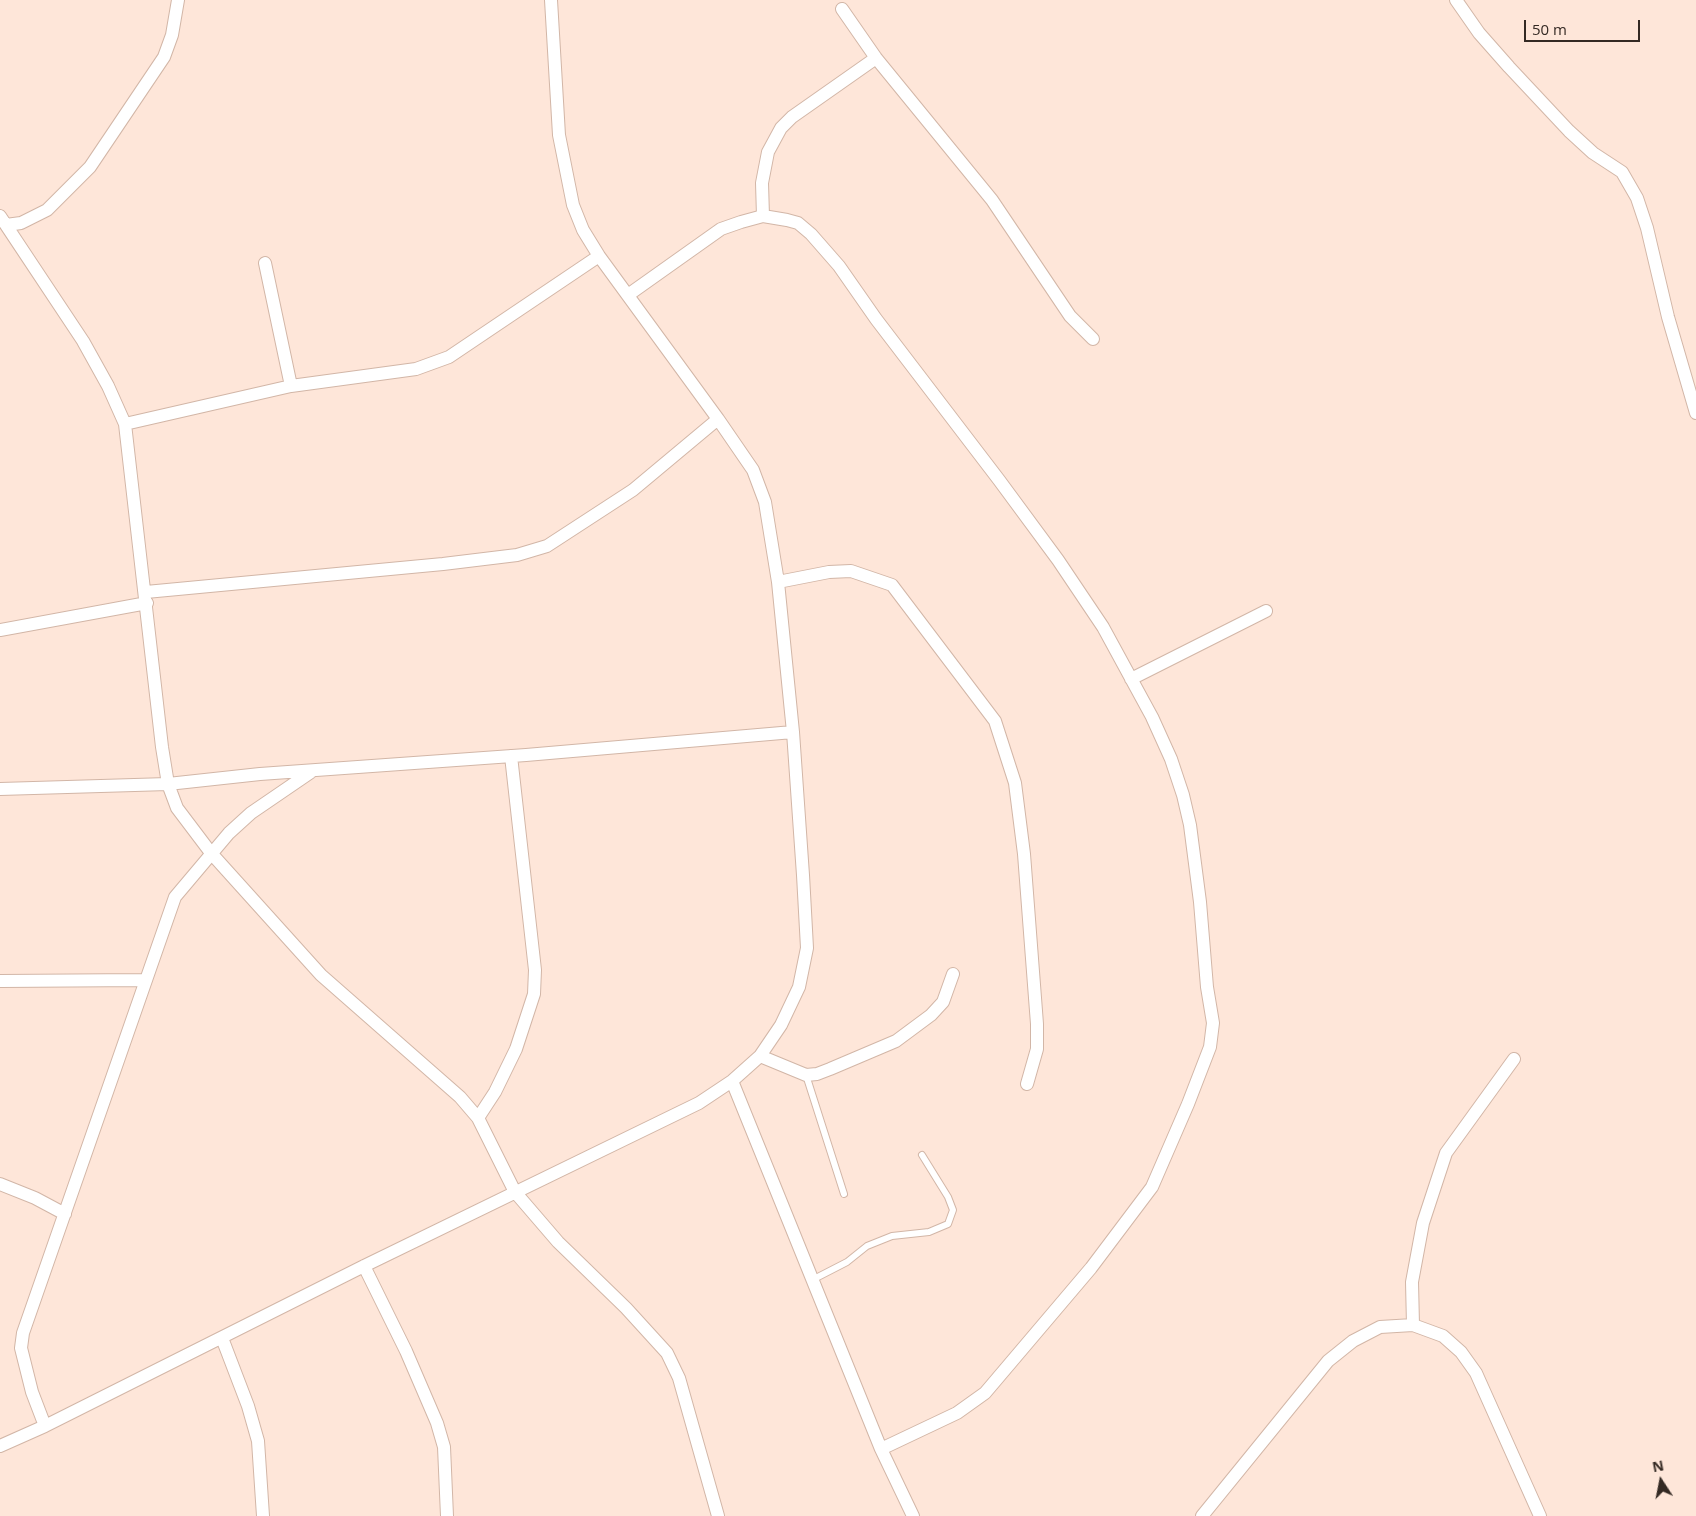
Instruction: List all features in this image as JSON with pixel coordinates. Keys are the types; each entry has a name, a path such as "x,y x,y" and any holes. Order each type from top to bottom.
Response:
{"street":[{"path":"3,221 22,223 47,210 90,168 164,57 172,35 178,0"},
{"path":"0,1446 45,1426 364,1266 699,1103 732,1081 760,1056 781,1025 799,986 806,948 793,732 778,582 765,502 753,470 599,256 584,230 573,205 559,134 551,0"},
{"path":"1456,0 1479,32 1569,132 1593,153 1622,172 1637,198 1647,228 1668,317 1696,414"},
{"path":"842,9 876,58 992,200 1054,295 1084,332 1093,339"},
{"path":"763,216 762,183 768,152 781,128 792,117 876,58"},
{"path":"628,295 721,229 763,216 798,223 811,234 839,266 876,319 1058,560 1102,627 1152,717 1171,759 1183,795 1190,825 1200,902 1207,987 1213,1023 1210,1047 1152,1187 1091,1268 985,1393 957,1413 881,1449"},
{"path":"3,221 83,341 108,386 125,424 162,747 168,784 177,808 210,853 321,975 460,1097 478,1118 515,1192 558,1242 626,1308 667,1353 679,1378 718,1516"},
{"path":"125,424 291,386 416,369 449,357 599,256"},
{"path":"265,263 291,386"},
{"path":"0,630 146,597 517,555 540,548 578,527 633,490 718,419"},
{"path":"778,582 829,572 851,571 892,585 995,721 1015,783 1024,854 1037,1024 1037,1050 1027,1084"},
{"path":"1131,679 1266,611"},
{"path":"0,789 168,784 260,774 512,756 793,732"},
{"path":"478,1118 495,1092 516,1049 534,994 535,962 512,756"},
{"path":"45,1426 32,1392 21,1348 23,1333 144,980 175,897 210,853 251,813 311,771"},
{"path":"760,1056 806,1075 818,1074 896,1041 931,1015 943,1002 953,974"},
{"path":"0,981 144,980"},
{"path":"1413,1325 1412,1282 1423,1223 1446,1153 1514,1059"},
{"path":"732,1081 881,1449 913,1516"},
{"path":"0,1184 35,1198 65,1214"},
{"path":"364,1266 406,1351 437,1423 444,1447 447,1516"},
{"path":"1202,1516 1328,1361 1353,1341 1380,1327 1413,1325 1443,1336 1461,1352 1476,1372 1540,1516"},
{"path":"222,1338 248,1406 258,1441 263,1516"}],"lane":[{"path":"806,1075 844,1194"},
{"path":"812,1280 847,1262 867,1246 883,1239 892,1236 929,1232 948,1224 953,1210 948,1197 922,1155"}]}
